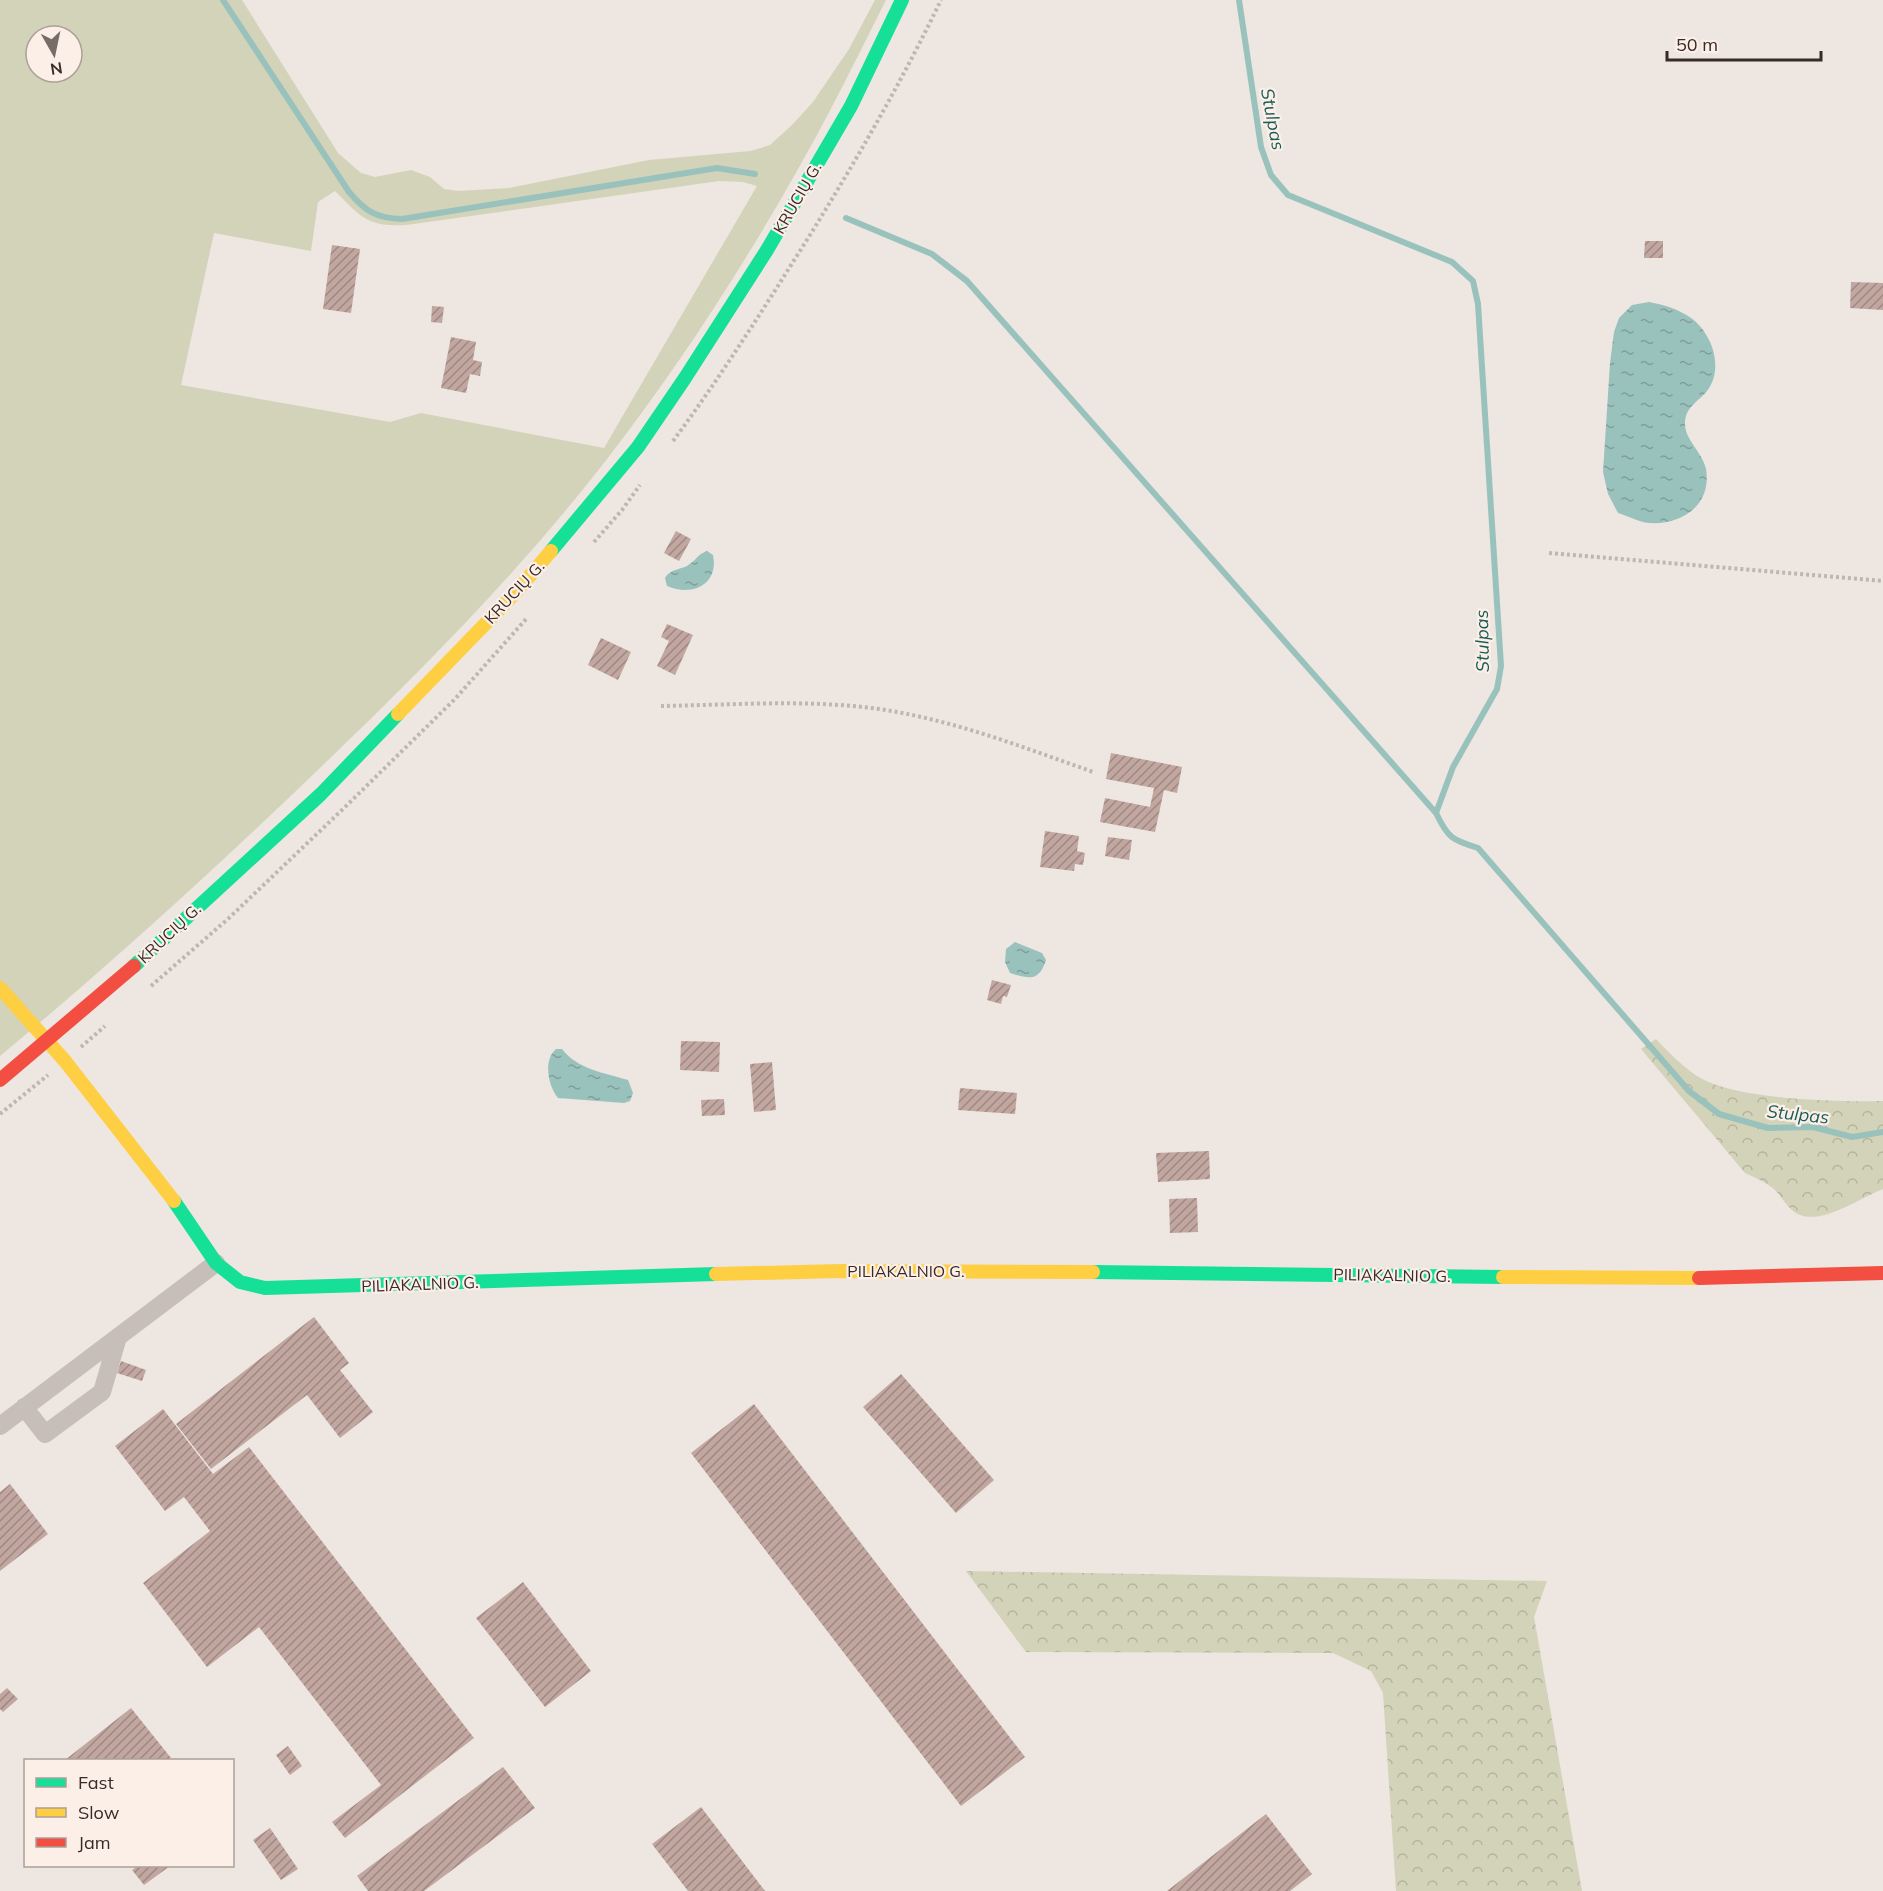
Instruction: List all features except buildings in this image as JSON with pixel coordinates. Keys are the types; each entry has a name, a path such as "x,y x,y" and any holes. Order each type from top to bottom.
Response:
{"street":[{"name":"KRUCIŲ G.","path":"0,1080 114,985 321,794 516,592 590,507 638,447 761,260 851,106 902,0"},
{"name":"PILIAKALNIO G.","path":"0,988 48,1040 181,1210 216,1263 240,1282 265,1288 840,1271 1170,1272 1655,1279 1883,1273"},
{"path":"0,1426 216,1263"},
{"path":"24,1407 45,1434 102,1392 118,1337"}],"path":[{"path":"1549,553 1883,581"},
{"path":"661,706 798,704 880,709 987,734 1093,772"}],"green space":[{"path":"0,0 242,0 338,153 361,173 375,177 411,170 430,177 444,189 458,191 509,188 649,160 751,151 770,145 813,102 849,49 875,0 886,0 826,118 751,250 667,378 574,500 470,618 360,730 243,841 83,986 0,1056","holes":["719,181 743,182 757,186 604,448 421,413 390,422 181,385 214,233 311,251 318,202 335,191 366,219 382,224 406,225"]},
{"path":"1656,1039 1675,1059 1697,1076 1735,1090 1787,1098 1883,1101 1883,1189 1825,1215 1813,1217 1792,1210 1777,1192 1762,1181 1745,1173 1641,1049"},
{"path":"966,1571 1547,1581 1534,1617 1582,1891 1396,1891 1383,1693 1371,1671 1333,1653 1026,1652"}],"water":[{"path":"1649,302 1676,310 1699,325 1710,342 1715,362 1712,382 1707,391 1689,409 1685,424 1688,436 1706,469 1707,482 1704,493 1692,511 1683,517 1661,523 1649,523 1618,513 1608,494 1603,472 1614,332 1619,318 1632,305"},
{"path":"707,551 713,555 714,565 708,581 702,586 686,590 667,586 665,578 668,575 688,565"},
{"path":"1015,942 1042,953 1046,960 1037,975 1023,977 1010,973 1005,962 1006,949"},
{"path":"556,1049 562,1049 583,1066 628,1080 633,1093 630,1101 624,1103 558,1098 548,1073 549,1060"}],"waterway":[{"path":"223,0 349,192 366,209 378,215 402,219 717,168 755,174"},
{"name":"Stulpas","path":"1239,0 1261,147 1271,175 1288,195 1452,262 1473,281 1478,304 1501,666 1497,689 1453,767 1436,813 1440,821 1452,837 1478,848 1689,1091 1719,1114 1768,1128 1813,1127 1852,1137 1883,1132"},
{"path":"846,218 932,254 967,281 1436,813"}],"traffic: fast":[{"path":"551,551 638,447 767,250 851,106 902,0"},
{"path":"134,966 321,794 398,714"},
{"path":"174,1201 216,1263 240,1282 265,1288 716,1274"},
{"path":"1093,1272 1503,1277"}],"traffic: slow":[{"path":"398,714 516,592 551,551"},
{"path":"0,988 65,1061 174,1201"},
{"path":"716,1274 840,1271 1093,1272"},
{"path":"1503,1277 1699,1278"}],"traffic: jam":[{"path":"0,1080 134,966"},
{"path":"1699,1278 1883,1273"}]}
